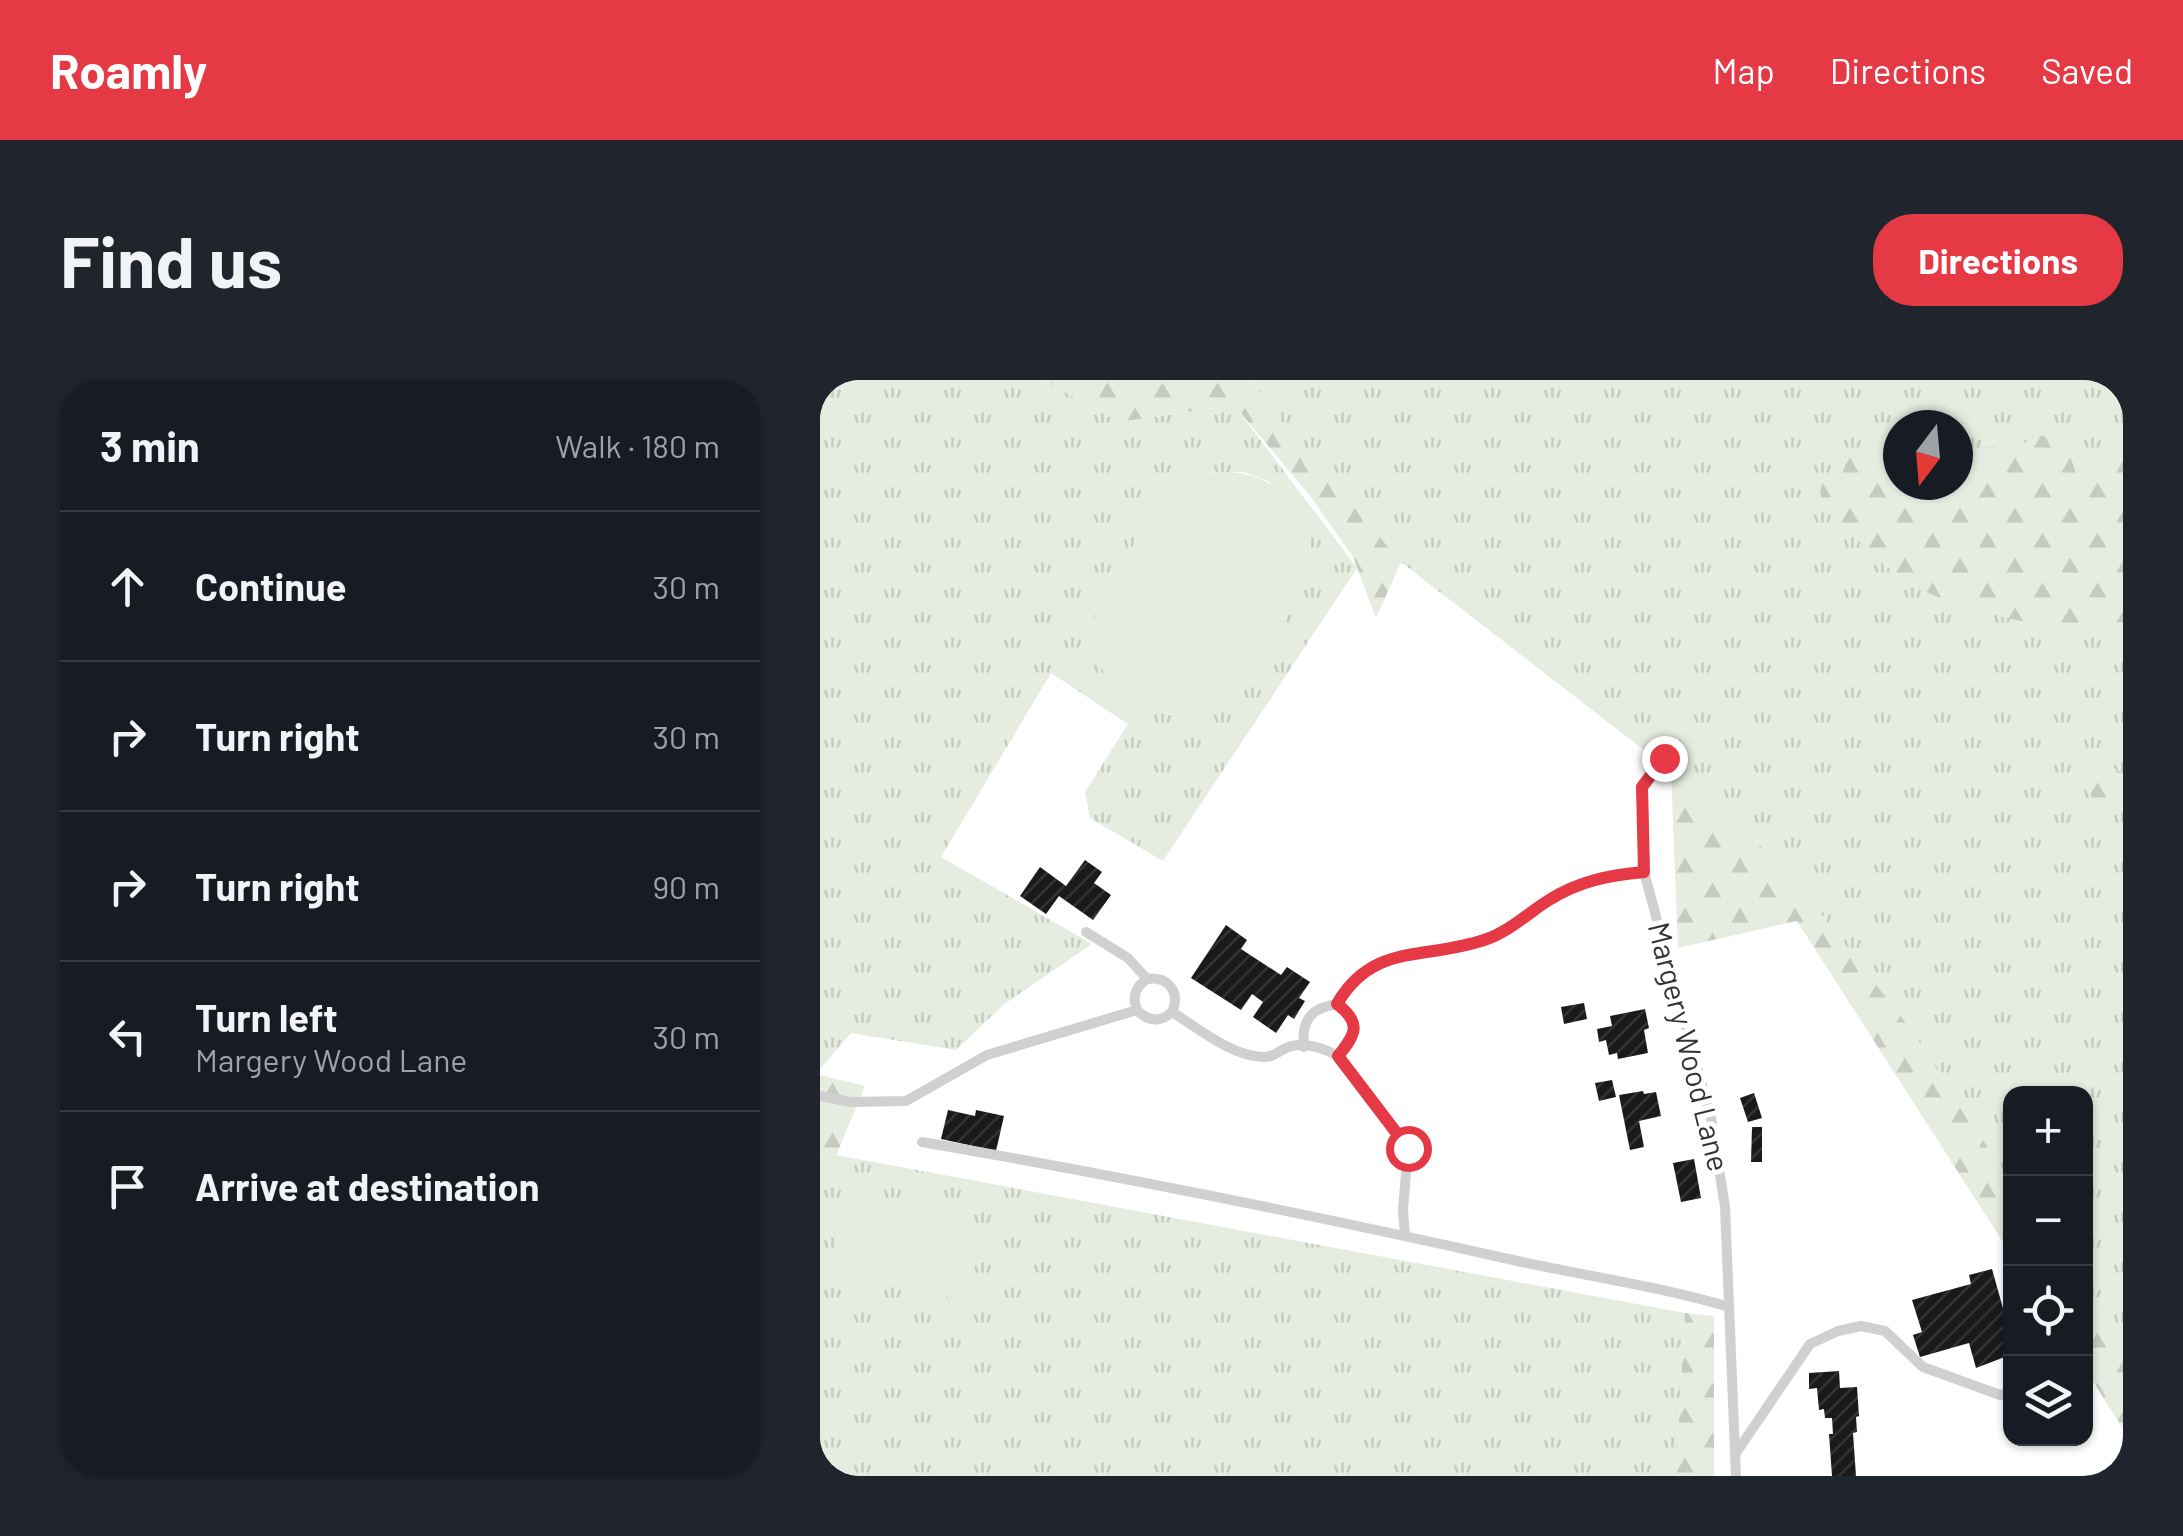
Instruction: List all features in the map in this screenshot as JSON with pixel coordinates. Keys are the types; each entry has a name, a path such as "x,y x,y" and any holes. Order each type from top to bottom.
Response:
{"lane":[{"name":"Margery Wood Lane","path":"1664,745 1664,758 1642,787 1644,872 1711,1118 1725,1206 1736,1476"},
{"path":"1337,1004 1351,980 1390,958 1486,940 1582,883 1644,872"},
{"path":"1086,932 1128,958 1147,979"},
{"path":"1157,978 1172,987 1176,998 1172,1012 1160,1020 1146,1018 1137,1010 1137,988 1147,979 1157,978"},
{"path":"1304,1046 1302,1030 1308,1017 1320,1007 1337,1004 1350,1014 1354,1026 1351,1040 1338,1056"},
{"path":"820,1096 850,1102 906,1101 987,1054 1137,1010"},
{"path":"1172,1012 1249,1056 1270,1058 1292,1046 1304,1046 1323,1048 1338,1056 1408,1148 1405,1236"},
{"path":"922,1142 1405,1236 1563,1272 1680,1292 1729,1306"},
{"path":"1735,1454 1810,1344 1838,1331 1873,1327 1885,1331 1923,1366 2003,1394"}],"green space":[{"path":"820,380 1044,380 1119,422 1234,405 1357,568 1163,861 1090,818 1085,792 1128,724 1051,673 941,857 1092,944 1003,1005 956,1050 851,1033 820,1069","holes":["1244,472 1270,482 1311,546 1301,593 1242,685 1206,710 1170,715 1116,689 1095,654 1207,474"]},
{"path":"1044,380 1252,380 1274,413 1401,562 1376,618 1353,557 1311,497 1234,405 1119,422"},
{"path":"1252,380 2123,380 2123,1346 2093,1305 2093,1086 2003,1086 2003,1170 1910,1028 1782,864 1671,771 1401,562 1274,413"},
{"path":"2038,435 2065,441 2077,476 2094,478 2114,465 2123,464 2123,629 2074,629 2016,620 1935,596 1903,580 1879,560 1823,503 1820,493 1822,484 1842,475 1848,453 1873,449 1883,453 1883,500 1973,500 1973,448 2018,446"},
{"path":"1219,472 1259,479 1290,500 1308,533 1308,574 1292,608 1237,691 1223,702 1191,714 1157,713 1127,699 1107,677 1094,646 1096,613 1135,543 1163,505 1198,479"},
{"path":"2076,761 2123,772 2123,809 2096,801"},
{"path":"1671,771 1782,864 1910,1028 2003,1170 2003,1242 1797,921 1678,948"},
{"path":"820,1075 865,1086 836,1156 820,1152"},
{"path":"820,1152 1685,1313 1676,1476 820,1476"},
{"path":"845,1197 983,1226 968,1301 829,1272"},
{"path":"2093,1305 2123,1346 2123,1429 2093,1381"},
{"path":"1685,1313 1714,1316 1714,1476 1676,1476"}],"building":[{"path":"1085,860 1102,872 1094,883 1111,895 1093,920 1059,896 1046,914 1020,896 1040,867 1066,886"},
{"path":"1226,925 1247,940 1241,949 1281,975 1287,967 1310,982 1299,998 1305,1001 1294,1019 1288,1015 1276,1033 1253,1017 1263,1002 1252,994 1241,1010 1191,978"},
{"path":"1584,1003 1587,1019 1564,1024 1561,1007"},
{"path":"1645,1009 1648,1053 1618,1059 1617,1053 1609,1055 1606,1040 1599,1042 1597,1029 1612,1026 1610,1016"},
{"path":"1612,1080 1616,1097 1599,1101 1595,1083"},
{"path":"1656,1092 1661,1116 1639,1121 1644,1147 1630,1150 1619,1095"},
{"path":"1754,1093 1762,1118 1748,1122 1740,1098"},
{"path":"948,1110 975,1116 976,1110 1004,1116 996,1151 941,1139"},
{"path":"1752,1127 1762,1127 1762,1162 1751,1162"},
{"path":"1694,1159 1701,1198 1681,1202 1673,1163"},
{"path":"1992,1269 2003,1308 2003,1358 1976,1368 1969,1343 1920,1357 1913,1335 1922,1332 1912,1300 1971,1284 1969,1275"},
{"path":"1839,1371 1840,1388 1857,1387 1859,1416 1857,1432 1853,1433 1856,1476 1832,1476 1832,1418 1825,1418 1824,1409 1819,1410 1817,1388 1809,1389 1809,1373"}],"route":[{"path":"1408,1148 1338,1056 1351,1040 1354,1026 1350,1014 1337,1004 1351,980 1390,958 1486,940 1582,883 1644,872 1642,787 1664,758"}]}
